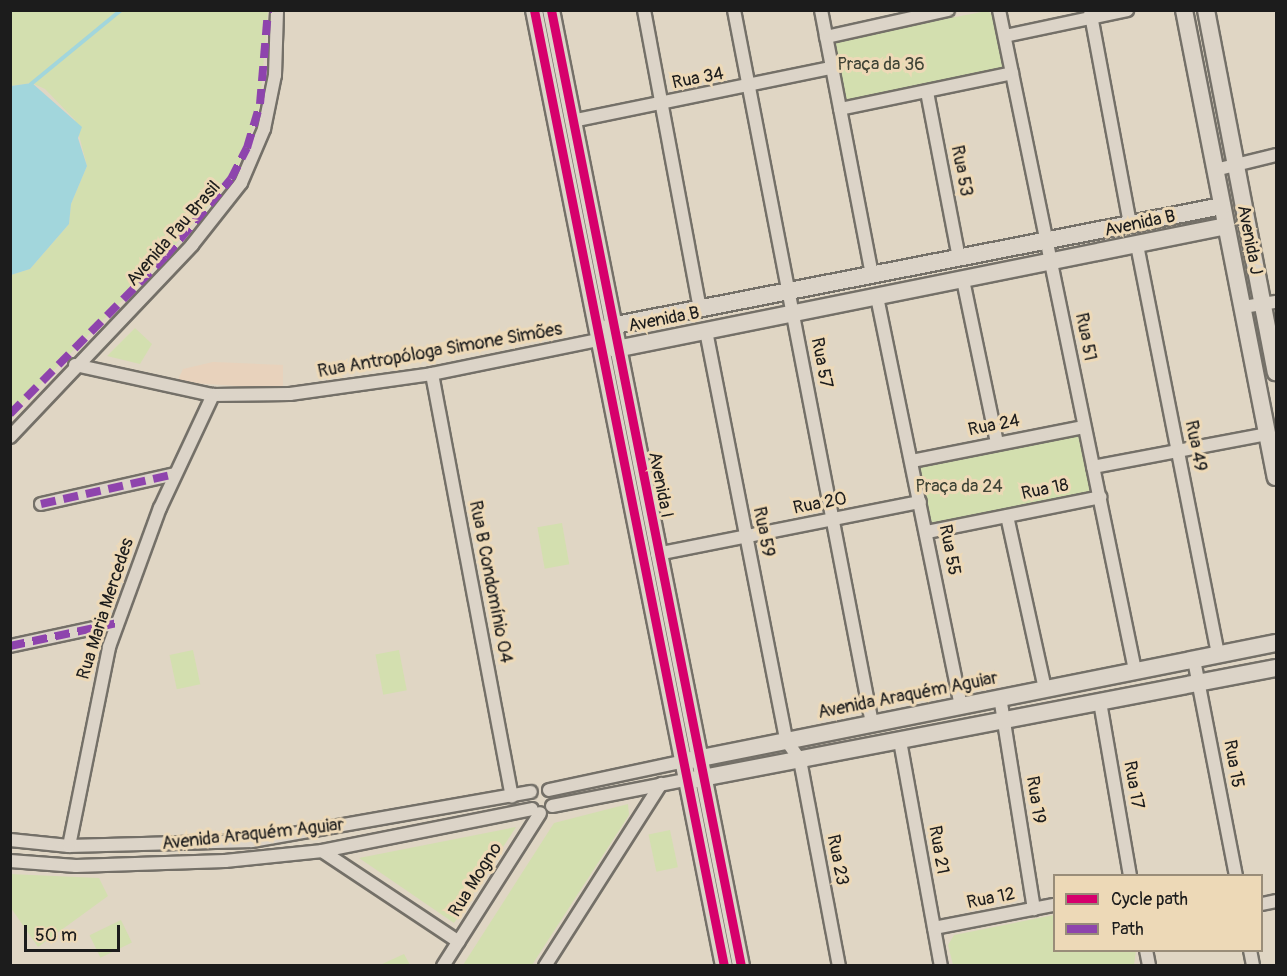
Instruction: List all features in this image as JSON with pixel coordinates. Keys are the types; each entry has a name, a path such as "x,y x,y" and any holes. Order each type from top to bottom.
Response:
{"street":[{"name":"Avenida Pau Brasil","path":"10,437 75,365 192,245 241,183 264,129 275,75 277,10"},
{"name":"Avenida I","path":"534,10 598,340 693,780 724,966"},
{"name":"Avenida I","path":"551,10 657,554 689,760"},
{"path":"644,10 700,309"},
{"name":"Rua 57","path":"734,10 872,723"},
{"path":"821,10 830,68 872,274"},
{"path":"826,37 912,14 948,10"},
{"name":"Rua 51","path":"999,10 1135,670"},
{"path":"1005,36 1091,14 1128,10"},
{"name":"Avenida J","path":"1184,10 1276,477"},
{"name":"Avenida J","path":"1206,10 1235,164 1270,303 1276,372"},
{"path":"1091,14 1130,223"},
{"name":"Rua 34","path":"572,121 749,88 830,68"},
{"path":"840,109 1012,72"},
{"name":"Rua 53","path":"927,92 959,258"},
{"path":"1215,170 1276,155"},
{"name":"Avenida B","path":"1222,206 611,326 598,340 616,349 1226,226"},
{"name":"Rua 49","path":"1137,245 1218,655"},
{"path":"963,280 997,443"},
{"name":"Rua 55","path":"878,297 961,706"},
{"path":"1243,307 1270,303"},
{"name":"Rua 59","path":"706,331 786,740"},
{"name":"Rua Antropóloga Simone Simões","path":"75,365 213,395 335,391 598,340"},
{"name":"Rua B Condomínio 04","path":"432,374 512,796"},
{"name":"Rua Maria Mercedes","path":"69,846 90,725 117,623 175,474 213,395"},
{"name":"Rua 24","path":"912,461 1084,427"},
{"path":"1093,467 1268,434"},
{"path":"41,504 175,474"},
{"name":"Rua 18","path":"927,532 1100,497"},
{"name":"Rua 20","path":"657,554 920,502"},
{"path":"1006,516 1045,689"},
{"path":"10,646 117,623"},
{"name":"Avenida Araquém Aguiar","path":"10,840 69,846 252,841 549,790 786,740 1276,643"},
{"name":"Rua 15","path":"1194,660 1236,874"},
{"path":"531,792 536,811 660,784 800,760 1276,668"},
{"name":"Rua 19","path":"1000,697 1034,909"},
{"name":"Rua 17","path":"1100,702 1130,874"},
{"path":"786,740 800,760"},
{"name":"Rua 21","path":"900,741 941,966"},
{"name":"Rua 23","path":"800,760 839,966"},
{"name":"Avenida I","path":"693,780 741,966"},
{"path":"545,966 660,784"},
{"path":"549,790 552,806"},
{"name":"Avenida Araquém Aguiar","path":"10,861 144,865 322,850 536,811"},
{"name":"Rua Mogno","path":"443,966 536,811"},
{"path":"322,850 459,942"},
{"name":"Rua 12","path":"934,928 1053,905"}],"shaded area":[{"path":"213,362 283,365 283,389 177,382 183,369"}],"green space":[{"path":"11,11 268,11 260,104 247,148 231,179 165,257 11,414 11,275 30,269 69,224 71,204 87,166 75,120 45,89 32,83 11,86"},
{"name":"Praça da 36","path":"987,11 995,16 1005,66 1001,74 850,105 842,100 830,47 839,39"},
{"path":"135,328 152,344 140,364 107,356"},
{"name":"Praça da 24","path":"1072,430 1082,437 1091,486 1087,495 936,526 929,521 919,470 925,459"},
{"path":"562,523 569,564 545,569 537,527"},
{"path":"193,650 200,684 177,689 170,655"},
{"path":"399,650 407,690 383,695 375,655"},
{"path":"628,804 629,815 532,965 463,965 554,823"},
{"path":"516,827 454,923 359,858"},
{"path":"670,830 678,867 656,872 648,835"},
{"path":"10,874 99,878 108,896 38,947 11,908"},
{"path":"1053,915 1053,952 1136,952 1134,965 953,965 948,945 954,935"},
{"path":"121,920 132,942 101,958 90,935"},
{"path":"404,954 410,965 380,965"}],"water":[{"path":"32,83 82,127 78,138 87,166 71,204 69,224 30,269 11,275 11,86"}],"waterway":[{"path":"31,84 121,10"}],"marked path":[{"path":"10,414 165,257 231,179 247,148 260,104 268,10"},
{"path":"41,504 175,474"},
{"path":"10,646 117,623"}],"cycle path":[{"path":"534,10 724,966"},
{"path":"551,10 741,966"}]}
